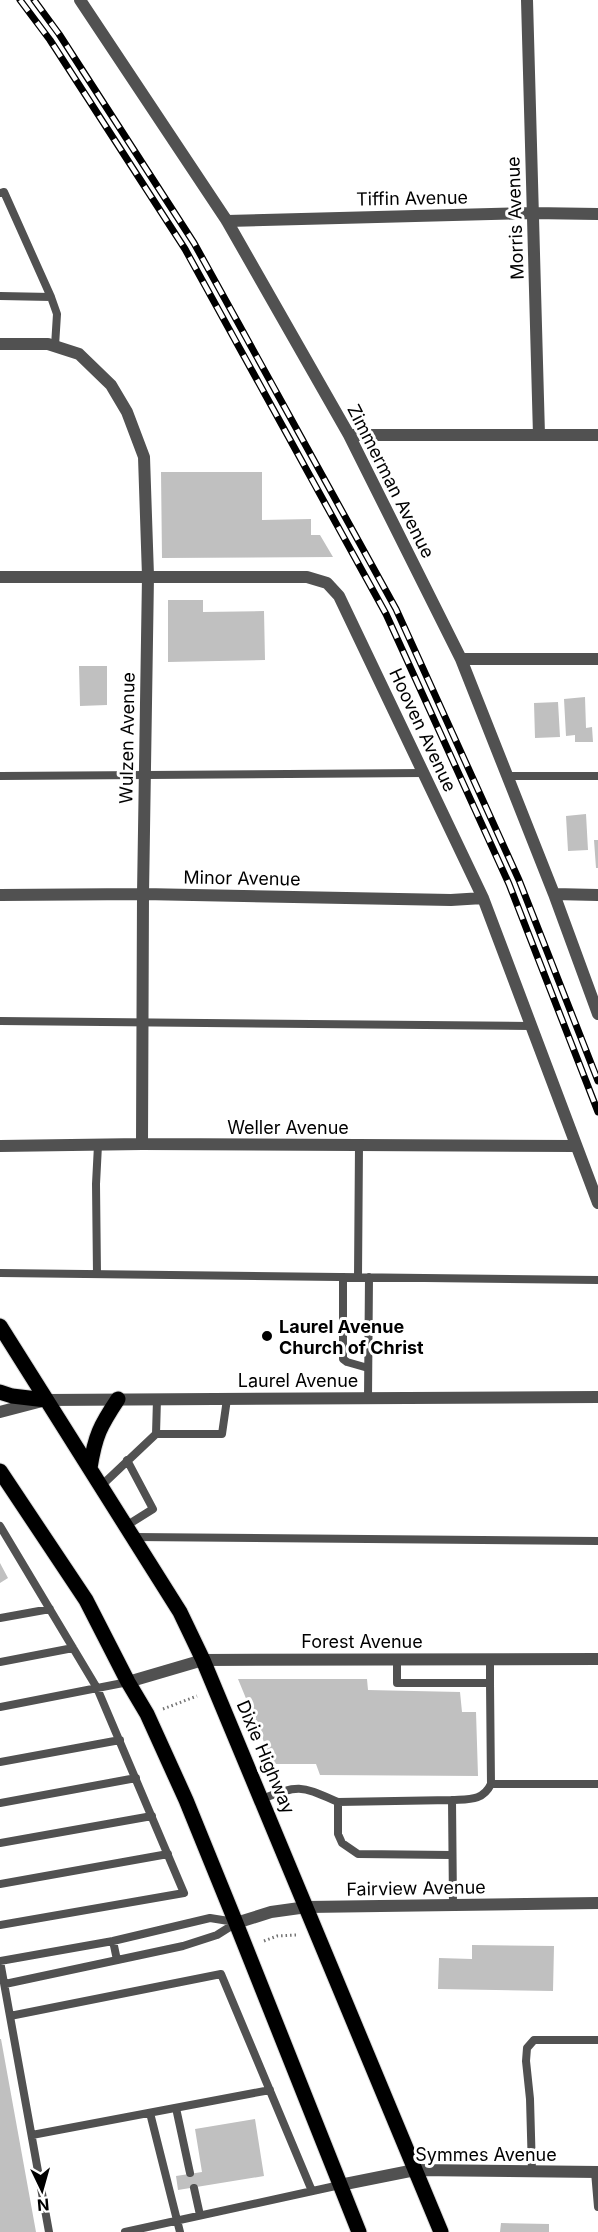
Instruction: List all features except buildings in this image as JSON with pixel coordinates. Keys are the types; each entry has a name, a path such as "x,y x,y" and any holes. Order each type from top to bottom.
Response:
{"main road":[{"name":"Dixie Highway","path":"0,1326 180,1612 262,1798 441,2232"},
{"path":"0,1392 12,1396 46,1400"},
{"path":"90,1468 101,1424 118,1399"},
{"path":"0,1471 86,1600 147,1714 236,1923 359,2232"}],"street":[{"name":"Zimmerman Avenue","path":"80,0 227,221 349,435 461,659 554,894 598,1014"},
{"name":"Morris Avenue","path":"527,0 538,435"},
{"name":"Tiffin Avenue","path":"227,221 532,213 598,214"},
{"path":"0,344 55,346"},
{"name":"Wulzen Avenue","path":"55,346 79,354 111,385 127,412 144,457 148,576 142,1144"},
{"path":"349,435 598,435"},
{"name":"Hooven Avenue","path":"0,577 307,577 327,583 339,596 483,898 598,1203"},
{"path":"461,659 598,659"},
{"name":"Minor Avenue","path":"0,895 143,894 451,900 483,898"},
{"path":"554,894 598,895"},
{"name":"Weller Avenue","path":"0,1146 142,1144 576,1146"},
{"name":"Laurel Avenue","path":"0,1412 46,1400 598,1397"},
{"name":"Forest Avenue","path":"128,1682 203,1660 598,1659"},
{"name":"Fairview Avenue","path":"236,1923 271,1912 307,1907 598,1903"},
{"name":"Symmes Avenue","path":"340,2185 415,2170 596,2172"}],"lane":[{"path":"0,193 4,192 51,297 57,314 55,346"},
{"path":"0,296 51,297"},
{"path":"0,776 423,773"},
{"path":"507,776 598,776"},
{"path":"0,1021 531,1026"},
{"path":"97,1274 98,1144"},
{"path":"358,1145 358,1277"},
{"path":"0,1273 598,1280"},
{"path":"342,1277 343,1359 368,1368"},
{"path":"368,1398 369,1277"},
{"path":"156,1434 157,1399"},
{"path":"101,1486 156,1434 222,1434 227,1399"},
{"path":"128,1460 153,1509 130,1531"},
{"path":"0,1526 97,1688 183,1893 0,1925"},
{"path":"130,1531 598,1541"},
{"path":"0,1618 50,1609"},
{"path":"0,1662 73,1648"},
{"path":"397,1659 397,1683 490,1683"},
{"path":"262,1798 299,1787 338,1802 480,1798 488,1791 491,1784 490,1659"},
{"path":"0,1707 128,1682"},
{"path":"0,1762 120,1740"},
{"path":"0,1803 136,1778"},
{"path":"491,1784 598,1784"},
{"path":"452,1800 453,1905"},
{"path":"338,1802 338,1834 342,1843 358,1854 452,1855"},
{"path":"0,1843 152,1816"},
{"path":"0,1884 168,1854"},
{"path":"49,2232 0,1961 113,1941 210,1918 236,1923"},
{"path":"4,1984 183,1946 217,1935 236,1923"},
{"path":"113,1941 117,1960"},
{"path":"10,2016 221,1974 312,2191"},
{"path":"532,2171 531,2099 526,2061 527,2048 534,2040 598,2040"},
{"path":"32,2135 270,2090"},
{"path":"176,2108 190,2173"},
{"path":"150,2113 180,2232"},
{"path":"596,2172 598,2207"},
{"path":"125,2232 340,2185"},
{"path":"194,2188 200,2215"}],"path":[{"path":"161,1709 197,1696"},
{"path":"264,1941 277,1936 296,1935"}],"railway":[{"path":"20,0 50,40 185,249 386,614 509,884 598,1112"},
{"path":"34,0 59,34 194,243 396,609 519,880 598,1081"}],"place":[{"name":"Laurel Avenue Church of Christ","path":"267,1336"}]}
